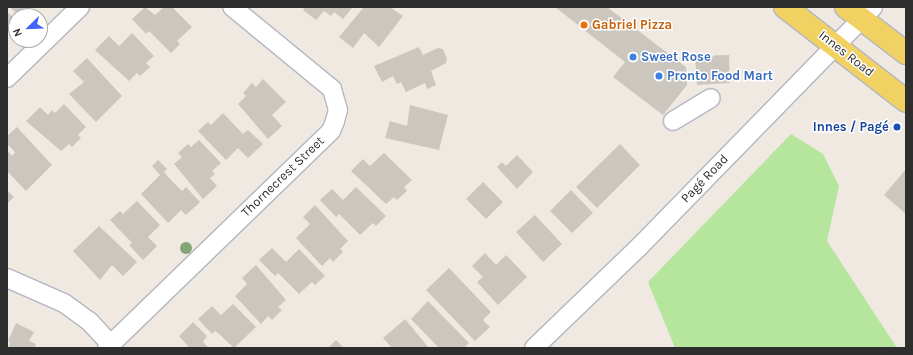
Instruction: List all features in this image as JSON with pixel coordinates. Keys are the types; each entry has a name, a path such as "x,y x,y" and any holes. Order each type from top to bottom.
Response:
{"main road":[{"name":"Innes Road","path":"785,7 906,101"},
{"path":"860,11 906,53"}],"street":[{"path":"7,78 80,7"},
{"name":"Thornecrest Street","path":"7,278 64,303 89,321 109,346 331,131 338,110 332,89 232,7"},
{"name":"Pagé Road","path":"534,348 639,248 835,45 860,11"},
{"path":"673,121 711,98"}],"green space":[{"path":"791,134 823,154 839,186 827,241 897,348 675,348 648,282"}],"building":[{"path":"10,7 27,7 26,8"},
{"path":"145,7 155,15 164,7 172,7 192,27 177,41 180,44 171,53 149,31 146,34 132,19"},
{"path":"305,7 353,7 343,19 334,12 331,16 324,11 316,20 303,10"},
{"path":"364,7 390,7 403,16 379,47 364,33 353,48 339,37"},
{"path":"555,7 607,7 686,67 687,85 663,115 613,77 625,62"},
{"path":"7,12 8,26 7,27"},
{"path":"132,33 154,56 146,63 150,67 140,76 137,73 129,81 95,50 109,36 119,46"},
{"path":"419,47 423,55 438,48 443,49 447,59 446,63 431,71 436,85 427,89 425,83 406,92 401,82 397,84 393,76 382,82 374,66"},
{"path":"729,55 730,83 697,85 695,56"},
{"path":"87,58 122,96 96,122 69,94 84,82 73,71"},
{"path":"263,79 286,102 272,115 282,126 268,139 238,104 246,96 243,93 252,83 256,87"},
{"path":"64,104 86,127 78,135 81,138 72,147 69,144 61,151 26,121 40,107 48,115 52,110 55,113"},
{"path":"410,105 448,115 439,150 385,138 390,121 407,126"},
{"path":"223,113 243,134 248,130 263,144 248,158 238,148 226,160 198,131 208,122 211,125"},
{"path":"17,127 52,165 26,191 7,171 7,154 9,152 12,156 15,152 7,144 7,136"},
{"path":"199,140 221,163 212,171 215,174 210,178 217,186 203,199 174,164 182,157 178,153 188,144 191,147"},
{"path":"620,144 640,165 597,208 576,187"},
{"path":"384,153 412,180 404,187 407,191 397,200 394,197 386,204 351,171 363,159 370,166"},
{"path":"517,155 533,172 517,189 497,167 502,162 506,166"},
{"path":"158,160 167,169 164,172 182,191 186,187 200,202 186,215 181,210 168,223 141,194 160,175 152,166"},
{"path":"906,169 906,214 884,195"},
{"path":"483,182 503,202 486,219 466,199"},
{"path":"356,187 386,216 376,226 373,223 360,235 339,214 336,217 320,200 332,189 343,200"},
{"path":"7,190 14,197 7,204"},
{"path":"571,190 593,213 572,233 550,211"},
{"path":"137,201 160,225 148,237 157,246 143,260 129,245 132,243 110,220 120,211 123,214"},
{"path":"315,205 348,241 340,249 343,252 333,262 330,258 322,266 296,238 310,224 303,217"},
{"path":"535,215 562,244 543,262 516,232"},
{"path":"99,226 137,262 123,276 112,265 100,280 73,251"},
{"path":"272,248 286,262 299,249 325,276 315,285 312,282 299,294 278,273 275,276 259,260"},
{"path":"485,253 496,265 506,255 527,277 498,305 477,282 483,277 472,266"},
{"path":"256,265 286,300 278,307 282,310 272,320 268,316 261,324 235,296 247,284 242,278"},
{"path":"449,268 491,312 483,320 490,327 475,341 426,290"},
{"path":"428,301 469,343 464,348 439,348 411,319"},
{"path":"233,304 256,327 234,348 215,331 212,334 198,319 212,306 221,315"},
{"path":"405,319 429,348 392,348 383,338"},
{"path":"193,322 207,336 203,342 209,348 186,348 188,346 179,336"},
{"path":"16,323 34,332 29,341 36,344 34,348 8,348 10,342 8,341"},
{"path":"336,340 344,348 328,348"}],"place":[{"name":"Gabriel Pizza","path":"584,25"},
{"name":"Sweet Rose","path":"633,57"},
{"name":"Pronto Food Mart","path":"659,76"},
{"name":"Innes / Pagé","path":"897,127"}]}
